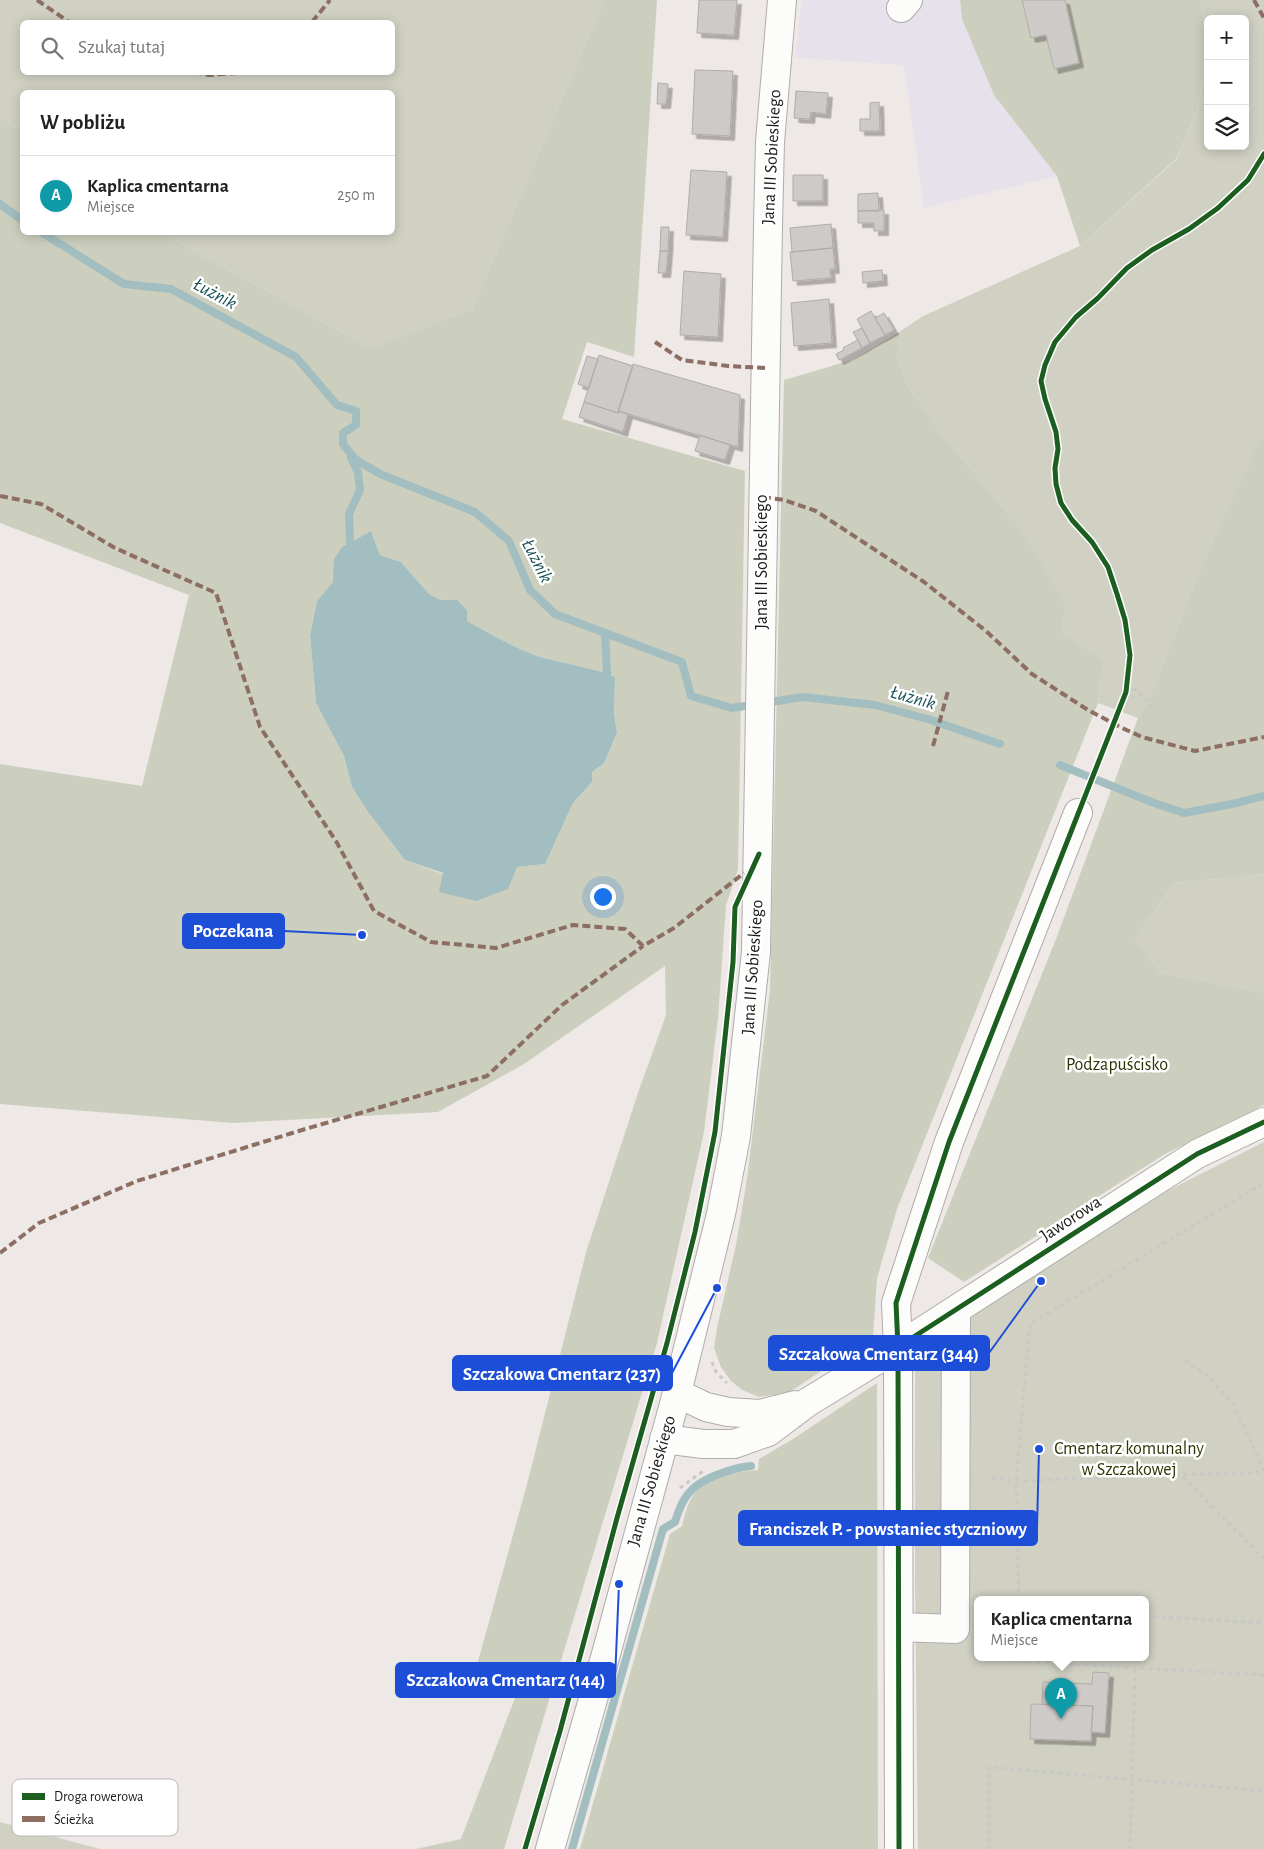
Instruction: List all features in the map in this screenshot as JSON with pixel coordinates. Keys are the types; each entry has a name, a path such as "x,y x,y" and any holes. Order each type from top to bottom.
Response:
{"street":[{"name":"Jana III Sobieskiego","path":"550,1849 606,1654 677,1392 721,1214 736,1136 756,952 770,142 782,0"},
{"path":"900,1849 898,1347 896,1303 949,1142 1078,813"},
{"name":"Jaworowa","path":"664,1439 703,1444 734,1444 768,1432 808,1402 898,1347 1197,1154 1264,1122"},
{"path":"899,1627 955,1629 956,1310"},
{"name":"Jaworowa","path":"677,1392 706,1407 728,1412 760,1414 808,1402"}],"path":[{"path":"1127,683 1152,704 1142,737"},
{"path":"1078,813 1118,710"},
{"path":"1019,1596 1016,1481 1030,1324 1264,1183"},
{"path":"992,1478 1016,1481 1264,1472 1234,1405 1209,1377 1185,1360"},
{"path":"1182,1476 1264,1559"},
{"path":"1149,1616 1264,1623"},
{"path":"1016,1661 1264,1675"},
{"path":"1130,1849 1136,1668"},
{"path":"989,1849 989,1767 1264,1791"}],"shaded area":[{"path":"802,0 960,0 962,19 1034,145 1057,176 924,208 904,65 795,58"}],"green space":[{"path":"0,0 604,0 472,309 370,348 166,235 395,235 395,90 20,90 20,131 0,117"},
{"path":"604,0 657,0 634,357 587,342 562,419 745,471 738,870 726,905 718,1018 704,1132 657,1343 504,1849 416,1849 461,1839 520,1685 477,1665 526,1488 587,1249 639,1090 666,1015 665,966 524,1064 438,1112 233,1123 0,1104 0,764 142,786 189,595 0,523 0,117 20,131 20,235 166,235 370,348 472,309","holes":["371,531 380,555 401,562 429,594 467,610 467,621 501,640 537,656 596,670 615,677 614,713 617,733 604,763 592,772 592,782 573,803 545,864 443,874 405,860 368,812 352,787 344,756 316,703 310,635 317,601 333,582 342,547"]},
{"path":"960,0 1201,0 1204,31 1204,65 1197,112 1176,159 1080,246 1057,176 994,95 962,19"},
{"path":"1201,0 1264,0 1264,437 1260,440 1200,569 1153,690 1138,718 1098,703 1103,660 1062,632 1066,605 1044,565 1020,528 940,432 909,388 897,357 901,331 923,316 1080,246 1176,160 1197,112 1204,65 1204,150 1249,150 1249,15 1204,15 1204,31"},
{"path":"901,331 897,357 909,388 940,432 1020,528 1044,565 1066,605 1062,632 1103,660 1098,703 897,1209 877,1278 873,1337 788,1393 759,1397 742,1390 731,1381 721,1367 714,1348 736,1245 747,1179 770,990 784,380 852,360"},
{"name":"Podzapuścisko","path":"1264,437 1264,874 1174,883 1135,939 1161,973 1264,993 1264,1105 1165,1154 964,1282 928,1258 1056,939 1138,718 1153,690 1200,569 1260,439"},
{"path":"1264,874 1264,993 1161,973 1135,939 1174,883"},
{"name":"Cmentarz komunalny w Szczakowej","path":"1264,1142 1264,1849 918,1849 915,1354 989,1302 1167,1191"},
{"path":"877,1383 878,1849 580,1849 670,1534 682,1526 693,1496 699,1488 719,1477 758,1470 759,1459 793,1439"},
{"path":"0,1822 12,1825 12,1836 52,1836 100,1849 0,1849"}],"water":[{"path":"371,531 380,555 401,562 429,594 441,600 457,600 467,610 467,621 537,656 596,670 615,677 614,713 617,733 604,763 592,772 592,782 573,803 545,864 517,867 508,889 476,901 439,892 443,873 405,860 368,812 352,787 344,756 316,703 310,635 317,601 333,582 334,559 342,547"}],"building":[{"path":"699,0 737,0 734,35 697,33"},
{"path":"1022,0 1065,0 1079,63 1054,69 1046,35 1031,38"},
{"path":"695,70 733,71 730,136 692,134"},
{"path":"658,83 668,84 666,104 657,104"},
{"path":"796,91 828,93 826,114 811,112 810,119 794,118"},
{"path":"879,102 880,131 860,131 860,119 870,119 870,103"},
{"path":"691,170 727,172 723,237 686,235"},
{"path":"793,175 823,175 823,201 793,201"},
{"path":"878,193 879,211 858,211 858,194"},
{"path":"884,210 884,231 874,231 874,223 858,223 858,211"},
{"path":"831,224 833,248 792,252 790,228"},
{"path":"661,227 669,227 668,251 660,251"},
{"path":"833,248 835,269 830,269 831,278 793,281 790,252"},
{"path":"660,251 668,251 666,273 658,273"},
{"path":"882,270 883,281 863,283 862,272"},
{"path":"684,271 721,274 718,337 680,335"},
{"path":"829,299 832,343 794,346 791,303"},
{"path":"871,311 885,335 870,343 857,319"},
{"path":"884,313 894,330 885,335 875,318"},
{"path":"862,328 870,343 862,348 853,332"},
{"path":"858,340 862,348 839,360 836,354"},
{"path":"599,355 633,366 618,413 584,402"},
{"path":"587,356 598,359 589,388 578,384"},
{"path":"633,364 740,395 738,447 618,411"},
{"path":"584,402 618,413 618,411 628,414 623,432 579,417"},
{"path":"700,435 730,445 725,460 695,451"},
{"path":"1093,1672 1109,1673 1105,1733 1091,1732 1093,1706 1042,1704 1043,1682 1092,1684"},
{"path":"1031,1704 1093,1706 1091,1741 1030,1739"}],"waterway":[{"name":"Łużnik","path":"0,204 20,219"},
{"name":"Łużnik","path":"46,235 124,284 171,289 296,357 337,405 356,411 356,425 343,433 343,444 355,459 380,474 475,512 509,541 530,590 555,614 682,662 691,696 732,708 803,697 875,705 928,719 1000,744"},
{"path":"350,542 349,514 360,490 358,472 351,458"},
{"path":"605,633 607,673"},
{"name":"Łużnik","path":"1060,765 1154,803 1184,813 1264,796"},
{"path":"572,1849 663,1529 675,1522 684,1500 699,1484 727,1471 751,1466"}],"marked path":[{"path":"37,0 66,20"},
{"path":"314,20 330,0"},
{"path":"1254,0 1264,18"},
{"path":"655,342 682,360 728,366 765,368"},
{"path":"0,496 41,504 115,548 216,593 260,727 336,841 374,911 431,942 496,948 573,925 625,929 643,946 674,928 744,873"},
{"path":"763,497 784,500 816,511 924,582 986,631 1032,674 1088,710 1120,727 1142,737 1195,751 1264,737"},
{"path":"933,746 948,691"},
{"path":"0,1253 39,1223 137,1181 487,1076 562,1005 643,946"}],"cycle path":[{"path":"899,1849 898,1347 896,1303 949,1142 1126,692 1130,655 1125,620 1108,567 1092,542 1072,520 1061,503 1056,484 1055,468 1058,449 1056,432 1041,381 1045,365 1055,342 1076,317 1098,298 1127,268 1152,250 1189,229 1218,208 1248,180 1264,154"},
{"path":"525,1849 560,1731 617,1518 667,1343 695,1232 715,1132 733,962 735,907 759,854"},
{"path":"898,1347 1197,1154 1264,1122"}],"place":[{"name":"Poczekana","path":"362,935"},
{"name":"Szczakowa Cmentarz (344)","path":"1041,1281"},
{"name":"Szczakowa Cmentarz (237)","path":"717,1288"},
{"name":"Franciszek P. - powstaniec styczniowy","path":"1039,1449"},
{"name":"Szczakowa Cmentarz (144)","path":"619,1584"},
{"name":"Kaplica cmentarna","path":"1061,1719"}]}
